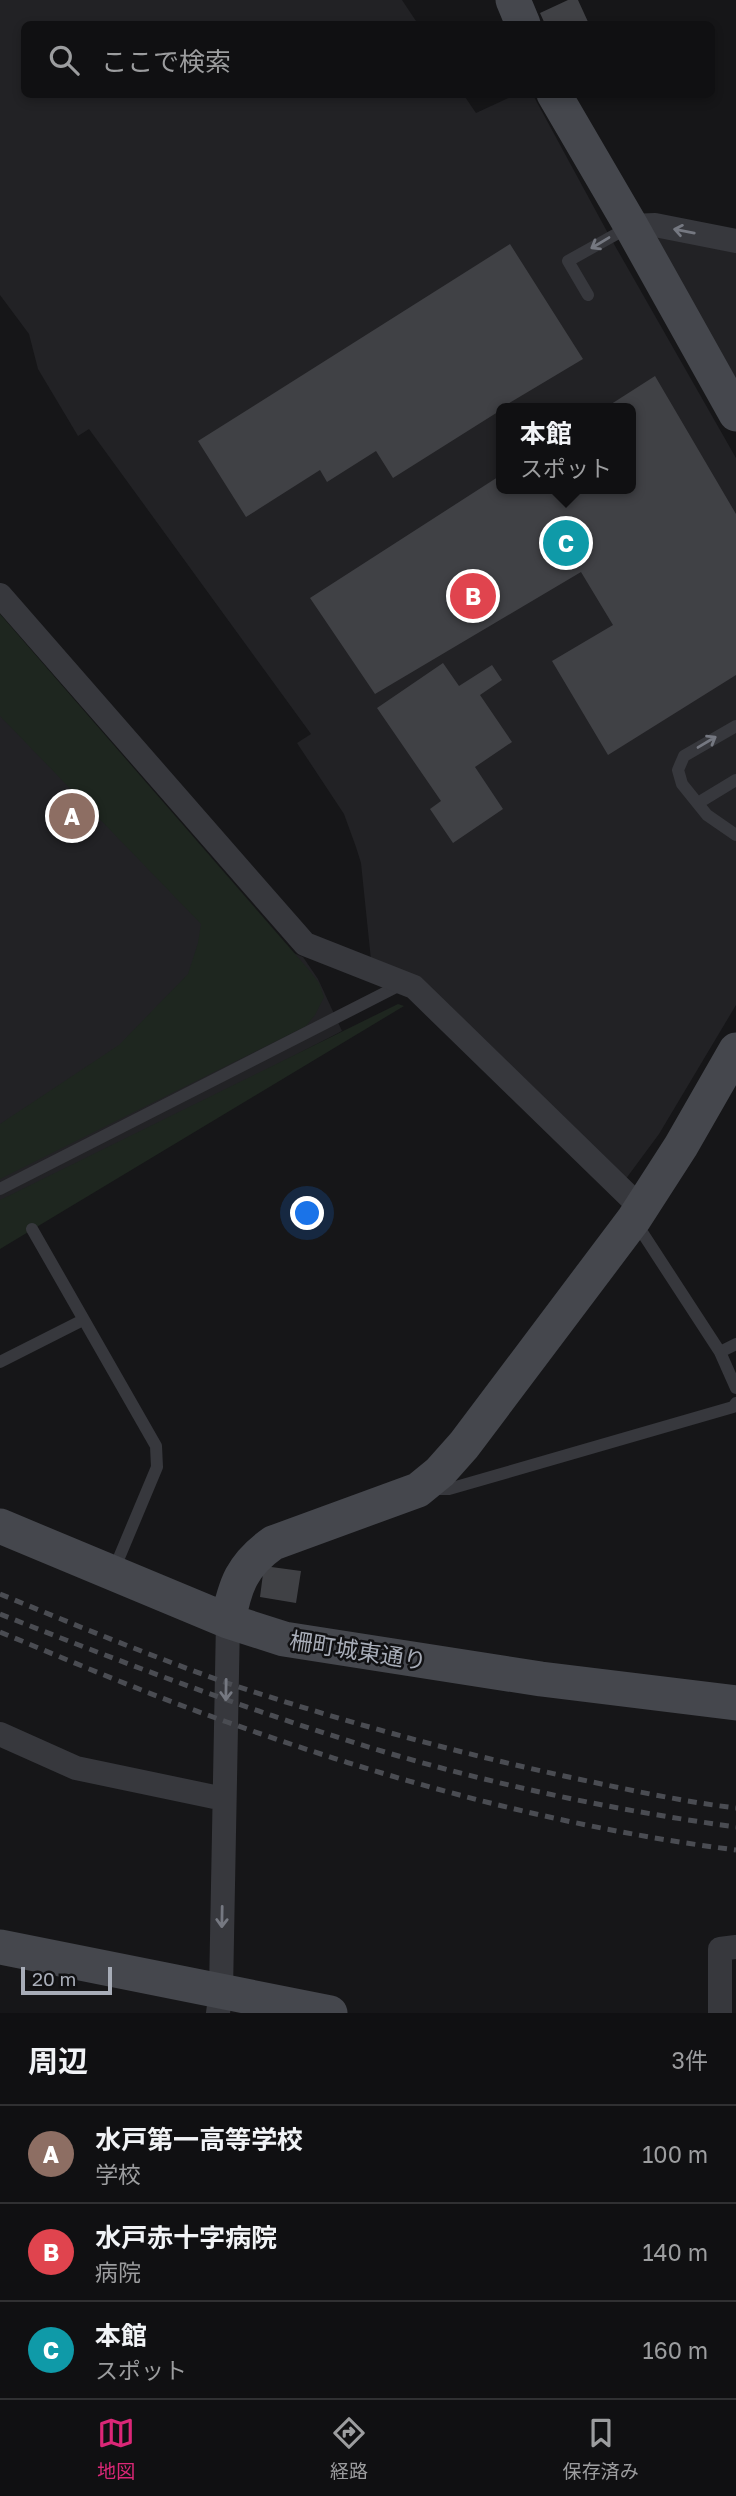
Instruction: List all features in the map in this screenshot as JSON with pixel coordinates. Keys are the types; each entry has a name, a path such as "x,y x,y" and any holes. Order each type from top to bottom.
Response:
{"street":[{"path":"513,0 522,21"},
{"path":"556,98 736,414"},
{"path":"631,226 655,225 736,241"},
{"path":"0,595 305,944 414,987 637,1214"},
{"path":"219,2002 228,1621 234,1590 246,1567 258,1554 273,1544 418,1490 440,1472 464,1445 637,1214 736,1051"},
{"name":"柵町城東通り","path":"0,1526 256,1632 314,1645 541,1679 736,1703"},
{"path":"0,1734 76,1768 224,1799"},
{"path":"0,1947 219,2002 330,2013"},
{"path":"720,2013 720,1949 736,1947"}],"lane":[{"path":"588,295 568,261 631,226"},
{"path":"736,726 684,756 678,770 682,784 707,815 736,835"},
{"path":"698,803 736,780"},
{"path":"0,1189 404,983"},
{"path":"637,1214 720,1352 736,1388"},
{"path":"32,1229 156,1446 157,1466 113,1572"},
{"path":"0,1363 83,1320"},
{"path":"720,1352 736,1344"},
{"path":"418,1490 449,1489 733,1407 736,1403"}],"shaded area":[{"path":"0,0 402,0 416,21 21,21 21,98 466,98 476,113 508,98 535,98 736,458 736,1005 659,1134 625,1180 371,960 361,863 356,847 344,814 297,743 311,734 89,429 78,436 38,369 29,334 0,295"},
{"path":"661,235 736,250 736,385 654,240"},
{"path":"0,614 309,970 319,983 324,997 306,1026 0,1179 0,1124 119,1045 188,974 201,924 0,716"},
{"path":"0,683 286,950 303,957 318,979 342,1031 0,1207"},
{"path":"398,1004 404,1006 0,1249 0,1200"}],"building":[{"path":"568,0 578,0 588,21 544,21 540,13"},
{"path":"510,244 583,359 509,403 496,403 496,413 393,478 376,451 327,482 320,470 246,517 198,441"},
{"path":"655,376 736,514 736,675 608,755 552,661 613,625 581,572 375,694 310,598 496,478 496,494 636,494 636,403 613,403"},
{"path":"443,663 459,686 492,665 502,680 480,695 512,742 475,767 503,809 453,843 430,809 441,801 377,708"},
{"path":"264,1566 301,1571 296,1603 260,1597"}],"railway":[{"path":"0,1594 199,1673 352,1722 564,1776 736,1808"},
{"path":"0,1614 213,1695 391,1754 538,1792 736,1827"},
{"path":"0,1632 198,1712 289,1744 415,1783 606,1829 736,1850"}],"place":[{"name":"本館","path":"566,543"},
{"name":"水戸赤十字病院","path":"473,596"},
{"name":"水戸第一高等学校","path":"72,816"}]}
